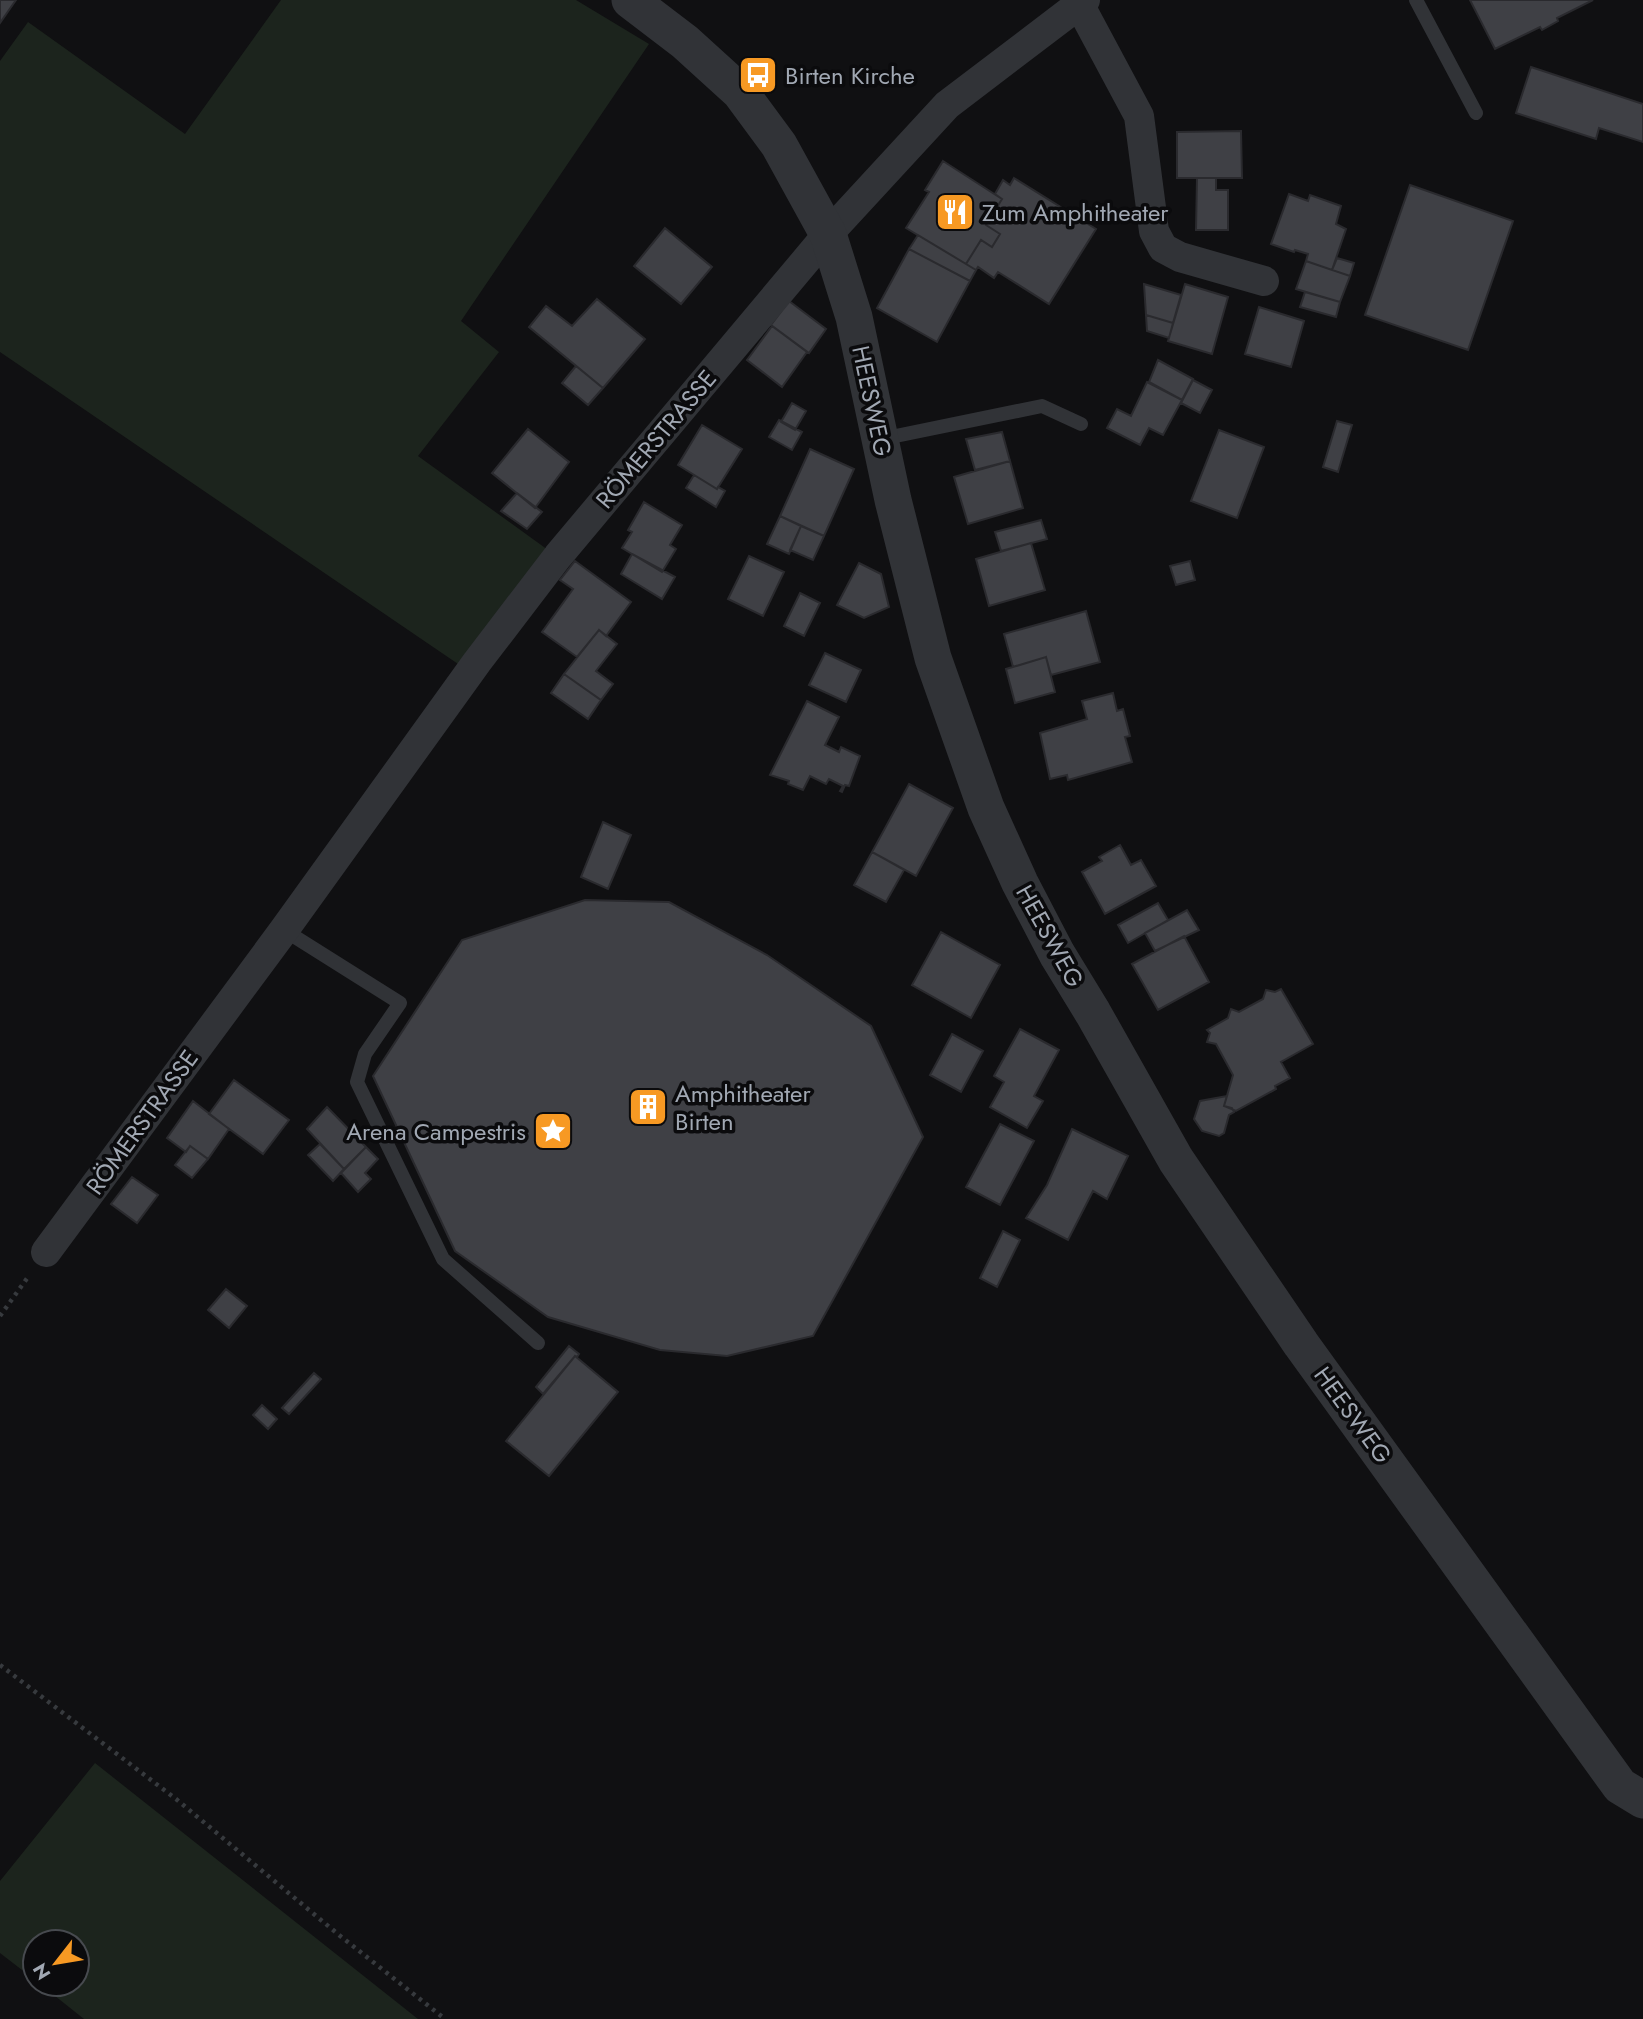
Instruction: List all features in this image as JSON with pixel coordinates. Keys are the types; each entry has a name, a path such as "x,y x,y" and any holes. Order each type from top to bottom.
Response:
{"street":[{"name":"HEESWEG","path":"630,0 685,43 740,92 779,145 828,234 854,317 893,500 933,658 986,808 1020,883 1057,954 1176,1160 1301,1344 1620,1786 1643,1800"},
{"name":"RÖMERSTRASSE","path":"46,1252 284,930 477,662 558,556 828,234 947,105 1082,2"},
{"path":"1082,2 1139,116 1154,231 1163,248 1181,257 1264,281"}],"lane":[{"path":"1416,0 1476,113"},
{"path":"880,439 1042,406 1081,424"},
{"path":"284,930 400,1003 365,1054 357,1082 443,1259 538,1343"}],"path":[{"path":"0,1316 46,1252"},
{"path":"0,1665 176,1799 444,2019"}],"shaded area":[{"path":"281,0 576,0 649,44 461,321 499,352 418,456 548,550 461,666 0,352 0,61 28,22 185,134"},
{"path":"95,1763 418,2019 84,2019 58,1998 91,1998 91,1928 21,1928 21,1969 0,1953 0,1881"}],"building":[{"path":"0,0 16,0 0,23"},
{"path":"1470,0 1593,0 1557,18 1558,21 1542,30 1540,27 1495,49"},
{"path":"1531,67 1643,104 1643,142 1599,128 1596,139 1516,113"},
{"path":"1241,131 1242,178 1177,178 1177,132"},
{"name":"Zum Amphitheater","path":"943,161 1002,199 986,225 1000,234 992,247 981,240 966,264 906,228 929,192 925,190"},
{"path":"1014,178 1096,229 1049,304 998,272 994,278 978,267 976,270 966,264 981,240 992,247 1000,234 986,225 1002,199 995,194 1003,180 1010,185"},
{"path":"1197,178 1216,178 1216,190 1228,190 1228,230 1196,230"},
{"path":"1410,185 1513,221 1468,350 1365,315"},
{"path":"1289,194 1308,201 1310,195 1341,206 1336,224 1346,229 1332,270 1306,261 1308,254 1271,244"},
{"path":"665,228 712,267 681,304 634,266"},
{"path":"918,235 976,270 970,281 909,249"},
{"path":"909,249 970,281 937,342 877,308"},
{"path":"1337,258 1354,263 1350,276 1332,270"},
{"path":"1306,261 1350,276 1340,302 1296,289"},
{"path":"1144,284 1181,295 1173,323 1146,315"},
{"path":"1185,284 1228,297 1212,354 1168,341"},
{"path":"1305,292 1340,302 1336,317 1300,307"},
{"path":"597,299 645,339 603,388 529,327 546,306 572,326"},
{"path":"789,301 826,329 809,353 771,325"},
{"path":"1259,307 1304,321 1291,367 1245,354"},
{"path":"1146,315 1173,323 1169,338 1147,331"},
{"path":"772,326 807,352 782,387 747,360"},
{"path":"1158,360 1193,379 1182,400 1149,382"},
{"path":"576,366 603,388 588,405 562,383"},
{"path":"1193,380 1212,390 1200,413 1181,403"},
{"path":"1147,382 1182,400 1163,435 1149,428 1140,445 1107,428 1117,409 1131,416"},
{"path":"792,403 806,411 795,430 781,422"},
{"path":"779,420 802,432 792,450 769,437"},
{"path":"1337,421 1352,425 1338,472 1323,467"},
{"path":"702,425 742,449 717,489 678,465"},
{"path":"528,429 569,462 535,508 492,473"},
{"path":"1219,430 1264,447 1237,518 1191,501"},
{"path":"1002,432 1010,461 975,470 966,439"},
{"path":"810,449 854,469 824,536 780,516"},
{"path":"1010,461 1023,508 968,524 954,477"},
{"path":"694,475 725,491 716,507 686,488"},
{"path":"517,493 542,512 527,529 501,511"},
{"path":"644,502 682,525 670,545 676,549 662,572 622,548 632,532 628,530"},
{"path":"780,516 801,526 789,554 767,544"},
{"path":"1041,520 1047,539 1001,551 995,532"},
{"path":"801,526 824,536 813,560 790,550"},
{"path":"1031,543 1045,590 989,606 976,559"},
{"path":"632,554 675,577 662,599 621,574"},
{"path":"749,556 784,572 763,616 728,599"},
{"path":"575,561 631,602 606,636 599,630 577,657 542,632 573,589 560,580"},
{"path":"1190,561 1195,580 1176,585 1170,566"},
{"path":"859,563 881,574 889,607 864,618 837,605"},
{"path":"800,593 820,603 804,636 784,626"},
{"path":"1086,611 1100,662 1051,675 1046,657 1013,667 1004,634"},
{"path":"599,630 617,644 596,671 613,684 601,700 564,674"},
{"path":"825,653 861,670 846,702 809,685"},
{"path":"1046,657 1055,692 1015,703 1006,669"},
{"path":"564,674 601,700 588,719 551,693"},
{"path":"1113,693 1117,711 1123,709 1130,736 1125,737 1132,762 1068,780 1067,775 1050,779 1040,733 1087,719 1082,701"},
{"path":"807,701 839,717 825,745 839,752 841,747 860,756 849,786 845,785 842,792 840,791 843,786 829,779 826,784 810,776 803,790 788,784 789,781 770,775"},
{"path":"909,784 953,808 916,876 872,852"},
{"path":"603,822 631,835 608,889 581,877"},
{"path":"1120,845 1131,865 1141,860 1156,886 1105,914 1082,872 1102,861 1099,857"},
{"path":"872,852 904,870 886,902 854,885"},
{"name":"Amphitheater Birten","path":"585,900 669,902 767,955 871,1026 923,1137 813,1336 727,1356 660,1350 548,1317 455,1251 373,1076 462,940"},
{"path":"1158,903 1168,920 1128,943 1118,925"},
{"path":"1187,910 1199,930 1155,951 1145,933"},
{"path":"941,932 1000,965 971,1018 912,985"},
{"path":"1184,936 1209,982 1158,1010 1132,964"},
{"path":"1281,989 1313,1044 1281,1062 1290,1078 1275,1086 1276,1089 1236,1111 1224,1106 1233,1075 1216,1044 1207,1042 1210,1033 1207,1030 1228,1018 1231,1009 1239,1012 1263,999 1266,990 1275,992"},
{"path":"1020,1029 1059,1050 1034,1096 1043,1101 1027,1128 990,1107 1004,1082 994,1076"},
{"path":"952,1034 983,1051 961,1092 930,1075"},
{"path":"234,1080 289,1120 263,1154 209,1114"},
{"path":"1227,1096 1224,1106 1232,1108 1234,1112 1229,1115 1224,1133 1219,1136 1202,1131 1194,1119 1200,1101"},
{"path":"193,1101 229,1129 208,1159 190,1146 186,1152 167,1138"},
{"path":"327,1107 366,1147 344,1169 307,1129"},
{"path":"1000,1124 1034,1141 1000,1205 966,1187"},
{"path":"1072,1129 1128,1156 1107,1199 1093,1191 1068,1240 1026,1218 1047,1185"},
{"path":"320,1144 344,1169 333,1181 308,1155"},
{"path":"190,1146 208,1159 192,1178 175,1165"},
{"path":"366,1147 378,1159 365,1173 371,1179 358,1192 341,1173"},
{"path":"132,1177 158,1195 137,1223 111,1204"},
{"path":"1003,1231 1020,1240 997,1287 980,1278"},
{"path":"226,1289 247,1306 229,1328 208,1310"},
{"path":"569,1346 579,1354 543,1394 536,1387"},
{"path":"575,1356 618,1392 549,1476 506,1441"},
{"path":"314,1373 321,1379 289,1414 282,1408"},
{"path":"262,1405 277,1419 268,1429 253,1415"}],"place":[{"name":"Birten Kirche","path":"758,75"},
{"name":"Zum Amphitheater","path":"955,212"},
{"name":"Amphitheater Birten","path":"648,1107"},
{"name":"Arena Campestris","path":"553,1131"}]}
